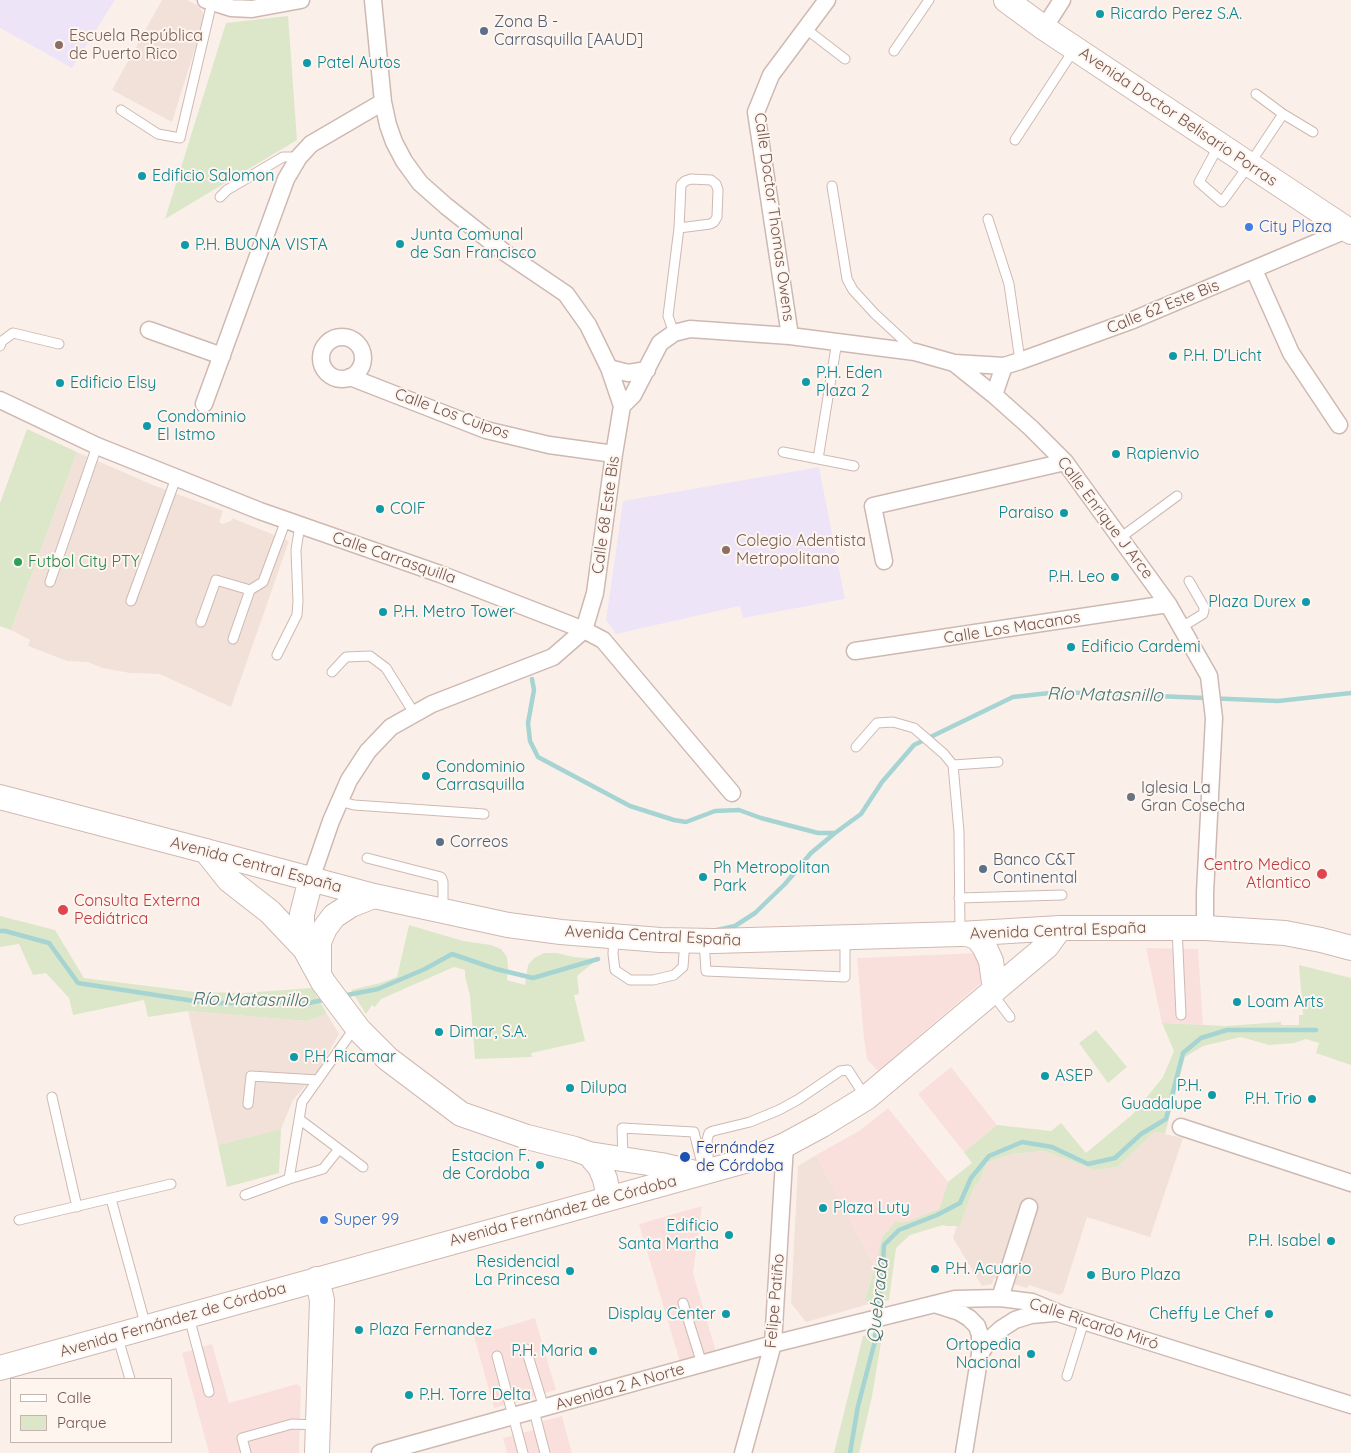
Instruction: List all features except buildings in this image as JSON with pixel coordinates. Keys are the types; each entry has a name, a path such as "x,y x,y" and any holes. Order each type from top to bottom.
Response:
{"main road":[{"name":"Avenida Doctor Belisario Porras","path":"1006,0 1044,28 1350,230"},
{"name":"Avenida Central España","path":"0,797 374,896 508,925 561,932 694,941 964,934 1060,928 1205,928 1285,933 1351,948"},
{"path":"206,851 229,880 270,912 305,949 325,985 356,1026 388,1059 461,1114 527,1137 589,1154 704,1172"},
{"path":"305,949 302,914 311,879"},
{"path":"325,985 318,958 319,942 325,928 342,909 374,896"},
{"name":"Avenida Fernández de Córdoba","path":"0,1368 752,1159 785,1145 866,1098 1047,946 1060,928"},
{"path":"964,934 978,938 985,948 991,961 994,991"},
{"path":"589,1154 600,1167 609,1198"},
{"path":"317,1279 322,1300 317,1453"}],"street":[{"path":"209,1 231,8 252,9 301,0"},
{"name":"Calle 68 Este Bis","path":"373,0 383,102 394,142 404,161 420,183 446,206 504,252 566,294 588,326 609,368 622,406 595,594 584,630"},
{"name":"Calle Doctor Thomas Owens","path":"790,336 756,112 771,75 827,0"},
{"path":"1044,28 1062,0"},
{"path":"204,404 286,179 299,157 310,144 383,102"},
{"name":"Calle 62 Este Bis","path":"1004,366 1133,320 1350,230"},
{"path":"1254,270 1290,353 1339,425"},
{"name":"Calle Enrique J Arce","path":"674,333 690,329 837,341 916,352 954,363 994,395 1065,462 1168,604 1209,676 1214,718 1205,928"},
{"path":"149,330 222,356"},
{"path":"622,406 633,395 660,343 674,333"},
{"path":"954,363 1004,366 994,395"},
{"path":"609,368 628,373 647,370"},
{"name":"Calle Los Cuipos","path":"350,377 486,430 550,446 614,454"},
{"name":"Calle Carrasquilla","path":"0,400 97,446 176,478 260,511 440,574 584,630 603,640 732,793"},
{"path":"884,561 873,506 1065,462"},
{"name":"Calle Los Macanos","path":"855,651 1168,604"},
{"path":"311,879 331,821 348,780 368,751 391,727 432,704 553,657 584,630"},
{"path":"1181,1127 1351,1183"},
{"name":"Felipe Patiño","path":"743,1453 774,1344 785,1145"},
{"path":"1000,1298 1029,1207"},
{"name":"Calle Ricardo Miró","path":"774,1344 955,1299 1000,1298 1032,1302 1061,1314 1351,1406"},
{"path":"934,1304 959,1312 969,1318 977,1326 980,1335 980,1354 964,1453"},
{"path":"980,1354 989,1340 1015,1320 1031,1315 1061,1314"},
{"name":"Avenida 2 A Norte","path":"380,1453 424,1447 513,1416 774,1344"}],"lane":[{"path":"894,51 928,0"},
{"path":"121,110 158,134 180,138 209,1"},
{"path":"806,29 845,59"},
{"path":"1015,140 1075,48"},
{"path":"1256,94 1283,114 1313,132"},
{"path":"1220,145 1199,182 1222,202 1283,114"},
{"path":"220,197 227,190 283,158 299,157"},
{"path":"674,333 668,316 679,228 681,184 691,179 711,180 716,184 718,190 717,217 714,222 679,228"},
{"path":"832,186 847,279 853,290 875,314 916,352"},
{"path":"988,219 1009,284 1020,361"},
{"path":"0,346 2,341 13,334 59,344"},
{"path":"818,459 837,341"},
{"path":"50,582 97,446"},
{"path":"783,452 854,466"},
{"path":"131,601 176,478"},
{"path":"1120,538 1177,496"},
{"path":"233,639 250,590 263,582 293,523"},
{"path":"277,655 297,615 296,550 293,523"},
{"path":"201,622 216,580 250,590"},
{"path":"1182,627 1203,614 1204,610 1189,581"},
{"path":"332,672 346,657 370,656 386,668 414,713"},
{"path":"856,747 877,723 893,722 914,728 953,764 959,832 959,898 964,934"},
{"path":"953,764 998,762"},
{"path":"339,802 354,805 484,814"},
{"path":"368,858 441,877 443,882 443,912"},
{"path":"959,898 1062,895"},
{"path":"1177,928 1181,1015"},
{"path":"614,936 613,954 615,970 630,980 653,980 674,975 683,967 694,941"},
{"path":"694,941 706,971 845,977 845,938"},
{"path":"994,991 1010,1017"},
{"path":"289,1179 302,1102 356,1026"},
{"path":"704,1172 709,1133 750,1122 779,1110 799,1099 840,1071 848,1070 866,1098"},
{"path":"248,1104 251,1076 318,1080"},
{"path":"52,1097 77,1207"},
{"path":"299,1120 364,1167"},
{"path":"624,1160 622,1128 694,1132 704,1172"},
{"path":"245,1195 289,1179 323,1170 339,1149"},
{"path":"19,1220 171,1184"},
{"path":"111,1199 146,1327"},
{"path":"683,1303 702,1364"},
{"path":"188,1315 208,1392"},
{"path":"1067,1376 1084,1321"},
{"path":"117,1335 130,1378"},
{"path":"526,1349 539,1409 545,1453"},
{"path":"497,1356 523,1453"},
{"path":"246,1453 242,1438 292,1424 318,1425"}],"shaded area":[{"name":"Escuela República de Puerto Rico","path":"0,0 115,0 72,68 0,28"},
{"path":"162,0 187,0 199,6 204,15 172,122 112,90"},
{"path":"77,452 153,485 223,511 219,522 223,524 231,521 232,518 289,541 231,707 160,674 130,673 103,668 87,662 67,661 28,646 30,640 11,630"},
{"name":"Colegio Adentista Metropolitano","path":"819,467 845,599 743,618 740,606 616,634 606,620 623,501"},
{"path":"1146,948 1198,949 1203,1025 1162,1023"},
{"path":"979,953 985,972 982,982 878,1071 867,1059 857,958"},
{"path":"188,1011 306,1021 327,1014 339,1034 319,1070 293,1100 281,1129 218,1145"},
{"path":"951,1067 997,1125 964,1152 918,1094"},
{"path":"888,1108 948,1182 939,1209 906,1222 895,1222 882,1237 875,1267 816,1155 859,1131"},
{"path":"1154,1132 1183,1138 1150,1237 1087,1217 1063,1293 1059,1295 1029,1285 1027,1288 994,1278 992,1284 982,1286 953,1238 957,1225 960,1226 975,1185 979,1182 987,1162 1012,1154 1044,1151 1095,1170 1118,1167"},
{"name":"Plaza Luty","path":"816,1155 875,1267 865,1298 869,1304 806,1322 791,1303 798,1166"},
{"path":"702,1206 693,1273 716,1352 680,1362 639,1224"},
{"path":"535,1318 556,1390 494,1408 474,1336"},
{"path":"212,1344 229,1403 297,1384 301,1387 299,1453 209,1453 182,1353"},
{"path":"562,1416 572,1453 507,1453 503,1438 541,1428 540,1422"}],"green space":[{"path":"288,16 297,140 165,219 226,23"},
{"name":"Futbol City PTY","path":"27,429 77,452 11,630 0,626 0,503"},
{"path":"0,916 55,930 84,978 195,992 243,993 312,988 327,1014 306,1021 188,1011 148,1017 144,1000 73,1015 69,998 46,973 33,975 19,944 0,947"},
{"path":"409,925 463,941 491,945 501,949 507,957 507,980 525,985 528,965 534,958 544,953 598,959 577,976 579,994 574,995 585,1041 531,1053 532,1057 475,1059 470,996 465,970 454,967 381,999 375,1007 372,1005 366,1014 351,990 397,977"},
{"path":"1299,965 1351,978 1351,1065 1316,1053 1319,1043 1306,1039 1294,1043 1269,1045 1241,1037 1203,1046 1185,1057 1165,1134 1154,1132 1118,1167 1095,1170 1044,1151 1012,1154 987,1162 979,1182 975,1185 960,1226 943,1225 910,1235 896,1248 889,1300 869,1304 865,1299 882,1237 895,1222 906,1222 939,1209 948,1182 972,1163 964,1152 997,1125 1051,1131 1061,1123 1086,1153 1133,1114 1163,1077 1174,1051 1162,1023 1226,1026 1281,1022 1281,1025 1299,1025 1299,1015 1303,1015"},
{"path":"1096,1030 1127,1067 1108,1083 1079,1043"},
{"path":"281,1129 279,1173 227,1187 218,1145"},
{"path":"883,1331 872,1396 859,1453 834,1453 863,1336"}],"waterway":[{"path":"532,679 534,690 528,723 530,741 538,757 630,806 686,822 715,811 739,810 761,818 818,833 835,833"},
{"name":"Río Matasnillo","path":"717,930 735,926 755,913 785,884 811,853 861,814 882,782 914,745 1013,697 1059,692 1278,701 1351,693"},
{"name":"Río Matasnillo","path":"0,931 49,943 78,983 207,1003 309,1003 327,999"},
{"name":"Río Matasnillo","path":"342,996 378,989 425,969 452,954 496,969 533,978 598,959"},
{"name":"Quebrada","path":"877,1315 884,1245 899,1230 937,1215 960,1203 971,1178 989,1156 1022,1142 1052,1147 1088,1164 1115,1158 1141,1134 1166,1119 1183,1053 1201,1038 1227,1030 1316,1030"},
{"name":"Quebrada","path":"850,1453 858,1406 875,1341 876,1322"}],"place":[{"name":"Ricardo Perez S.A.","path":"1100,14"},
{"name":"Zona B - Carrasquilla [AAUD]","path":"484,31"},
{"name":"Escuela República de Puerto Rico","path":"59,45"},
{"name":"Patel Autos","path":"307,63"},
{"name":"Edificio Salomon","path":"142,176"},
{"name":"City Plaza","path":"1249,227"},
{"name":"Junta Comunal de San Francisco","path":"400,244"},
{"name":"P.H. BUONA VISTA","path":"185,245"},
{"name":"P.H. D'Licht","path":"1173,356"},
{"name":"P.H. Eden Plaza 2","path":"806,382"},
{"name":"Edificio Elsy","path":"60,383"},
{"name":"Condominio El Istmo","path":"147,426"},
{"name":"Rapienvio","path":"1116,454"},
{"name":"COIF","path":"380,509"},
{"name":"Paraiso","path":"1064,513"},
{"name":"Colegio Adentista Metropolitano","path":"726,550"},
{"name":"Futbol City PTY","path":"18,562"},
{"name":"P.H. Leo","path":"1115,577"},
{"name":"Plaza Durex","path":"1306,602"},
{"name":"P.H. Metro Tower","path":"383,612"},
{"name":"Edificio Cardemi","path":"1071,647"},
{"name":"Condominio Carrasquilla","path":"426,776"},
{"name":"Iglesia La Gran Cosecha","path":"1131,797"},
{"name":"Correos","path":"440,842"},
{"name":"Banco C&T Continental","path":"983,869"},
{"name":"Centro Medico Atlantico","path":"1322,874"},
{"name":"Ph Metropolitan Park","path":"703,877"},
{"name":"Consulta Externa Pediátrica","path":"63,910"},
{"name":"Loam Arts","path":"1237,1002"},
{"name":"Dimar, S.A.","path":"439,1032"},
{"name":"P.H. Ricamar","path":"294,1057"},
{"name":"ASEP","path":"1045,1076"},
{"name":"Dilupa","path":"570,1088"},
{"name":"P.H. Guadalupe","path":"1212,1095"},
{"name":"P.H. Trio","path":"1312,1099"},
{"name":"Fernández de Córdoba","path":"685,1157"},
{"name":"Estacion F. de Cordoba","path":"540,1165"},
{"name":"Plaza Luty","path":"823,1208"},
{"name":"Super 99","path":"324,1220"},
{"name":"Edificio Santa Martha","path":"729,1235"},
{"name":"P.H. Isabel","path":"1331,1241"},
{"name":"P.H. Acuario","path":"935,1269"},
{"name":"Residencial La Princesa","path":"570,1271"},
{"name":"Buro Plaza","path":"1091,1275"},
{"name":"Display Center","path":"726,1314"},
{"name":"Cheffy Le Chef","path":"1269,1314"},
{"name":"Plaza Fernandez","path":"359,1330"},
{"name":"P.H. Maria","path":"593,1351"},
{"name":"Ortopedia Nacional","path":"1031,1354"},
{"name":"P.H. Torre Delta","path":"409,1395"}]}
